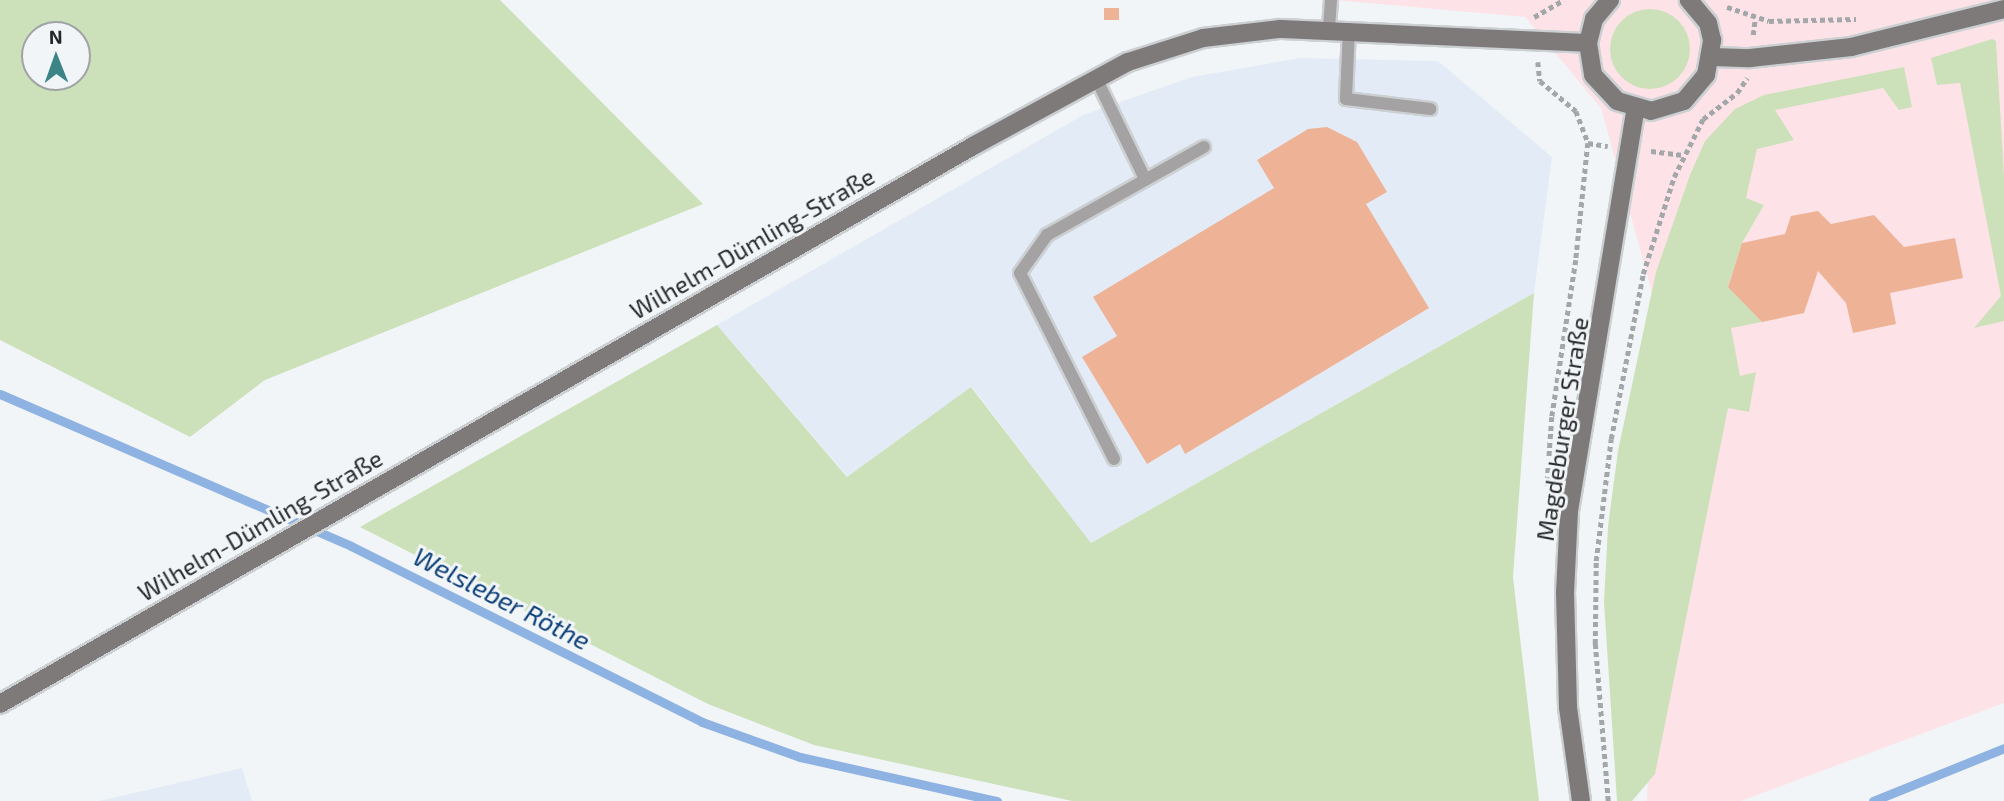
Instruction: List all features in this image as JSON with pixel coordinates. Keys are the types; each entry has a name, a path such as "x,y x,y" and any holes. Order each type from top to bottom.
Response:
{"street":[{"path":"1610,0 1594,19 1588,43 1593,75 1604,90 1636,108 1651,111 1684,101 1706,75 1712,58 1708,23 1689,0"},
{"path":"1712,58 1750,58 1902,37 2004,9"},
{"name":"Wilhelm-Dümling-Straße","path":"0,704 327,513 1096,78 1203,38 1243,31 1329,28 1588,43"},
{"name":"Magdeburger Straße","path":"1581,801 1568,707 1565,593 1569,511 1636,108"}],"lane":[{"path":"1329,28 1331,0"},
{"path":"1349,29 1346,99 1430,109"},
{"path":"1096,78 1145,179"},
{"path":"1114,459 1020,273 1047,235 1204,147"}],"path":[{"path":"1721,4 1755,19 1866,19"},
{"path":"1608,801 1595,644 1596,561 1616,413 1643,274 1674,177 1703,119 1746,84 1755,19"},
{"path":"1538,64 1540,81 1576,111 1588,143"}],"shaded area":[{"path":"1334,0 2004,0 2004,703 1741,801 1647,801 1661,325 1601,108 1525,17"},
{"path":"1300,58 1438,61 1552,157 1534,293 1091,543 972,387 848,477 717,325 1083,115 1192,77"},
{"path":"242,768 252,801 99,801"}],"green space":[{"path":"0,0 500,0 703,204 265,380 190,437 0,340"},
{"path":"1642,9 1658,9 1679,20 1690,41 1690,57 1679,78 1658,89 1642,89 1628,83 1616,71 1610,57 1610,41 1616,27 1628,15"},
{"path":"1992,39 1996,41 2004,176 2004,321 1974,328 2001,296 1960,83 1937,85 1931,58"},
{"path":"1904,67 1912,107 1899,110 1883,88 1775,110 1794,140 1757,149 1746,198 1764,205 1742,243 1728,286 1762,322 1731,328 1740,376 1756,372 1749,412 1728,408 1655,774 1632,801 1617,801 1604,602 1608,526 1618,451 1656,272 1690,175 1705,141 1735,109 1764,95"},
{"path":"1534,293 1513,577 1539,801 1072,801 814,745 708,704 360,527 717,325 847,477 971,387 1091,543"}],"building":[{"path":"1104,8 1119,8 1119,20 1104,20"},
{"path":"1327,127 1357,142 1387,192 1366,204 1429,308 1185,454 1180,444 1147,464 1082,357 1117,336 1093,297 1274,188 1257,160 1308,129"},
{"path":"1818,211 1831,224 1874,215 1904,247 1955,238 1963,278 1890,293 1896,324 1853,333 1846,303 1818,271 1804,313 1762,322 1728,287 1742,243 1785,234 1791,216"}],"waterway":[{"name":"Welsleber Röthe","path":"0,394 351,546 702,722 800,757 997,801"},
{"name":"Welsleber Röthe","path":"1873,801 2004,748"}]}
